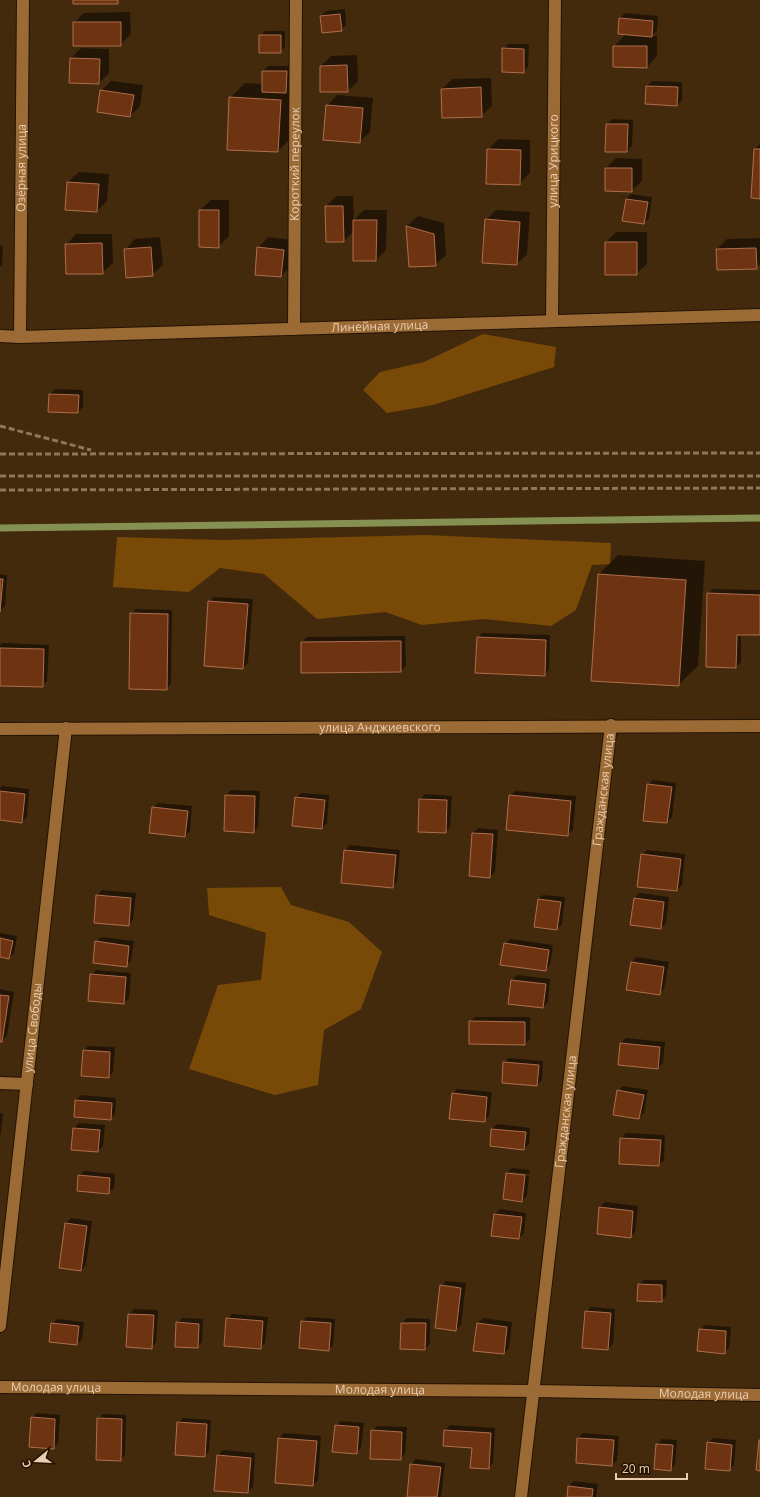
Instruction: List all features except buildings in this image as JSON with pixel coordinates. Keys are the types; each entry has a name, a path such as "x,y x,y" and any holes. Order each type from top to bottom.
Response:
{"street":[{"name":"Озёрная улица","path":"20,337 23,0"},
{"name":"Короткий переулок","path":"294,329 296,0"},
{"name":"улица Урицкого","path":"552,322 555,0"},
{"name":"Линейная улица","path":"0,336 20,337 760,315"},
{"name":"улица Анджиевского","path":"0,728 611,725 760,726"},
{"name":"Гражданская улица","path":"521,1497 611,725"},
{"name":"улица Свободы","path":"0,1326 66,728"},
{"path":"0,1083 27,1084"},
{"name":"Молодая улица","path":"0,1388 534,1391 760,1395"}],"shaded area":[{"path":"483,334 556,347 554,367 433,405 387,413 363,390 380,372 424,362"},
{"path":"426,535 611,543 610,564 592,565 576,610 551,626 484,619 422,625 385,612 317,619 264,574 220,568 189,592 113,587 117,537 221,540"},
{"path":"281,887 291,905 349,922 382,952 361,1009 324,1030 318,1085 275,1095 189,1069 218,985 261,980 266,933 209,915 207,888"}],"waterway":[{"path":"0,528 760,518"}],"railway":[{"path":"0,426 91,450"},
{"path":"0,454 760,453"},
{"path":"0,476 760,476"},
{"path":"0,490 760,488"}]}
